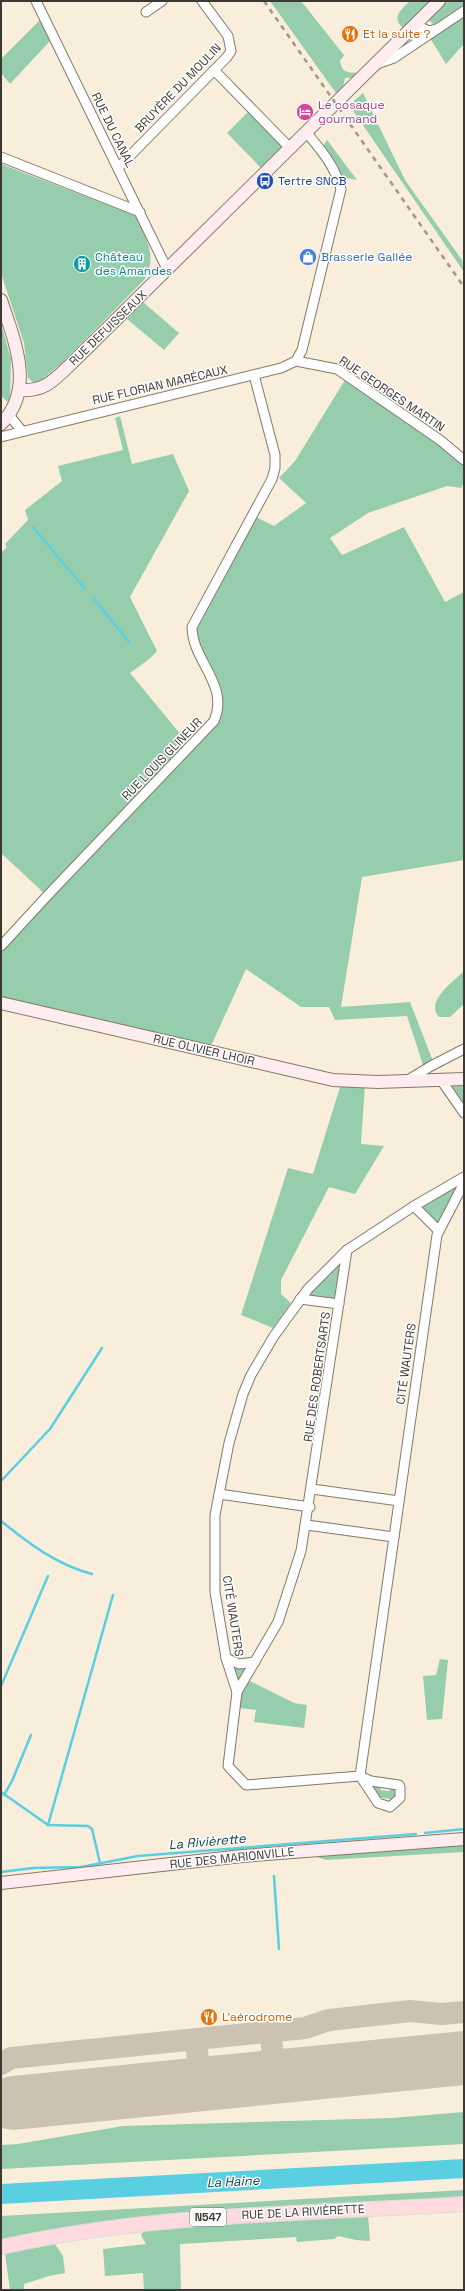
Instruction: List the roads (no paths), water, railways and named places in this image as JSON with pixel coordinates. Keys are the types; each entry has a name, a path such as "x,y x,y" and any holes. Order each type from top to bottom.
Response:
{"main road":[{"name":"RUE DE LA RIVIÈRETTE","path":"1,2247 76,2232 177,2219 464,2204"}],"street":[{"name":"RUE DU CANAL","path":"36,1 167,269"},
{"path":"146,12 162,1"},
{"name":"BRUYÈRE DU MOULIN","path":"118,168 228,57 231,50 231,44 202,1"},
{"name":"RUE DEFUISSEAUX","path":"7,418 72,363 336,102 377,64 439,1"},
{"path":"377,64 394,58 464,11"},
{"path":"423,38 416,37 414,33 416,25 429,31 438,28"},
{"path":"214,70 290,148"},
{"path":"296,360 302,350 341,189 337,176 328,160 306,132"},
{"path":"1,157 140,212"},
{"path":"1,300 18,353 19,390 17,402 7,418 22,430"},
{"name":"RUE GEORGES MARTIN","path":"296,360 324,365 341,371 440,440 464,460"},
{"name":"RUE FLORIAN MARÉCAUX","path":"1,437 22,430 254,375 286,366 296,360"},
{"name":"RUE LOUIS GLINEUR","path":"1,946 46,896 214,721 219,709 218,693 194,640 192,627 272,479 275,468 275,455 254,375"},
{"path":"19,390 36,390 42,388"},
{"name":"RUE OLIVIER LHOIR","path":"1,1003 333,1080 371,1082 464,1079"},
{"name":"RUE OLIVIER LHOIR","path":"408,1080 431,1066 464,1050"},
{"path":"441,1080 464,1113"},
{"name":"CITÉ WAUTERS","path":"464,1177 414,1206 347,1250 300,1299 251,1375 234,1422 219,1494 216,1515 214,1563 215,1592 226,1658 237,1692 228,1762 229,1768 244,1784 250,1786 360,1776 436,1243 439,1231 464,1183"},
{"path":"414,1206 439,1231"},
{"name":"RUE DES ROBERTSARTS","path":"237,1692 278,1622 301,1551 310,1507 347,1250"},
{"path":"300,1299 340,1304"},
{"path":"312,1489 399,1501"},
{"path":"219,1494 310,1507"},
{"path":"307,1525 394,1537"},
{"path":"226,1658 239,1664 255,1662"},
{"name":"RUE DES MARIONVILLE","path":"1,1883 242,1856 464,1839"}],"water":[{"name":"La Haine","path":"464,2159 464,2178 1,2204 1,2184"}],"waterway":[{"path":"33,527 85,589"},
{"path":"94,599 129,642"},
{"path":"1,1481 50,1429 102,1348"},
{"path":"1,1521 32,1545 55,1559 92,1574"},
{"path":"1,1686 48,1576"},
{"path":"48,1825 113,1595"},
{"path":"4,1795 12,1781 31,1735"},
{"path":"1,1792 48,1825 88,1826 92,1829 100,1863"},
{"name":"La Rivièrette","path":"425,1833 464,1829"},
{"name":"La Rivièrette","path":"1,1872 33,1868 81,1867 138,1856 416,1834"},
{"path":"274,1876 279,1949"}],"railway":[{"path":"264,1 464,287"}],"place":[{"name":"Et la suite ?","path":"350,34"},
{"name":"Le cosaque gourmand","path":"305,112"},
{"name":"Tertre SNCB","path":"265,181"},
{"name":"Brasserie Gallée","path":"308,257"},
{"name":"Château des Amandes","path":"82,264"},
{"name":"L'aérodrome","path":"209,2017"}]}
